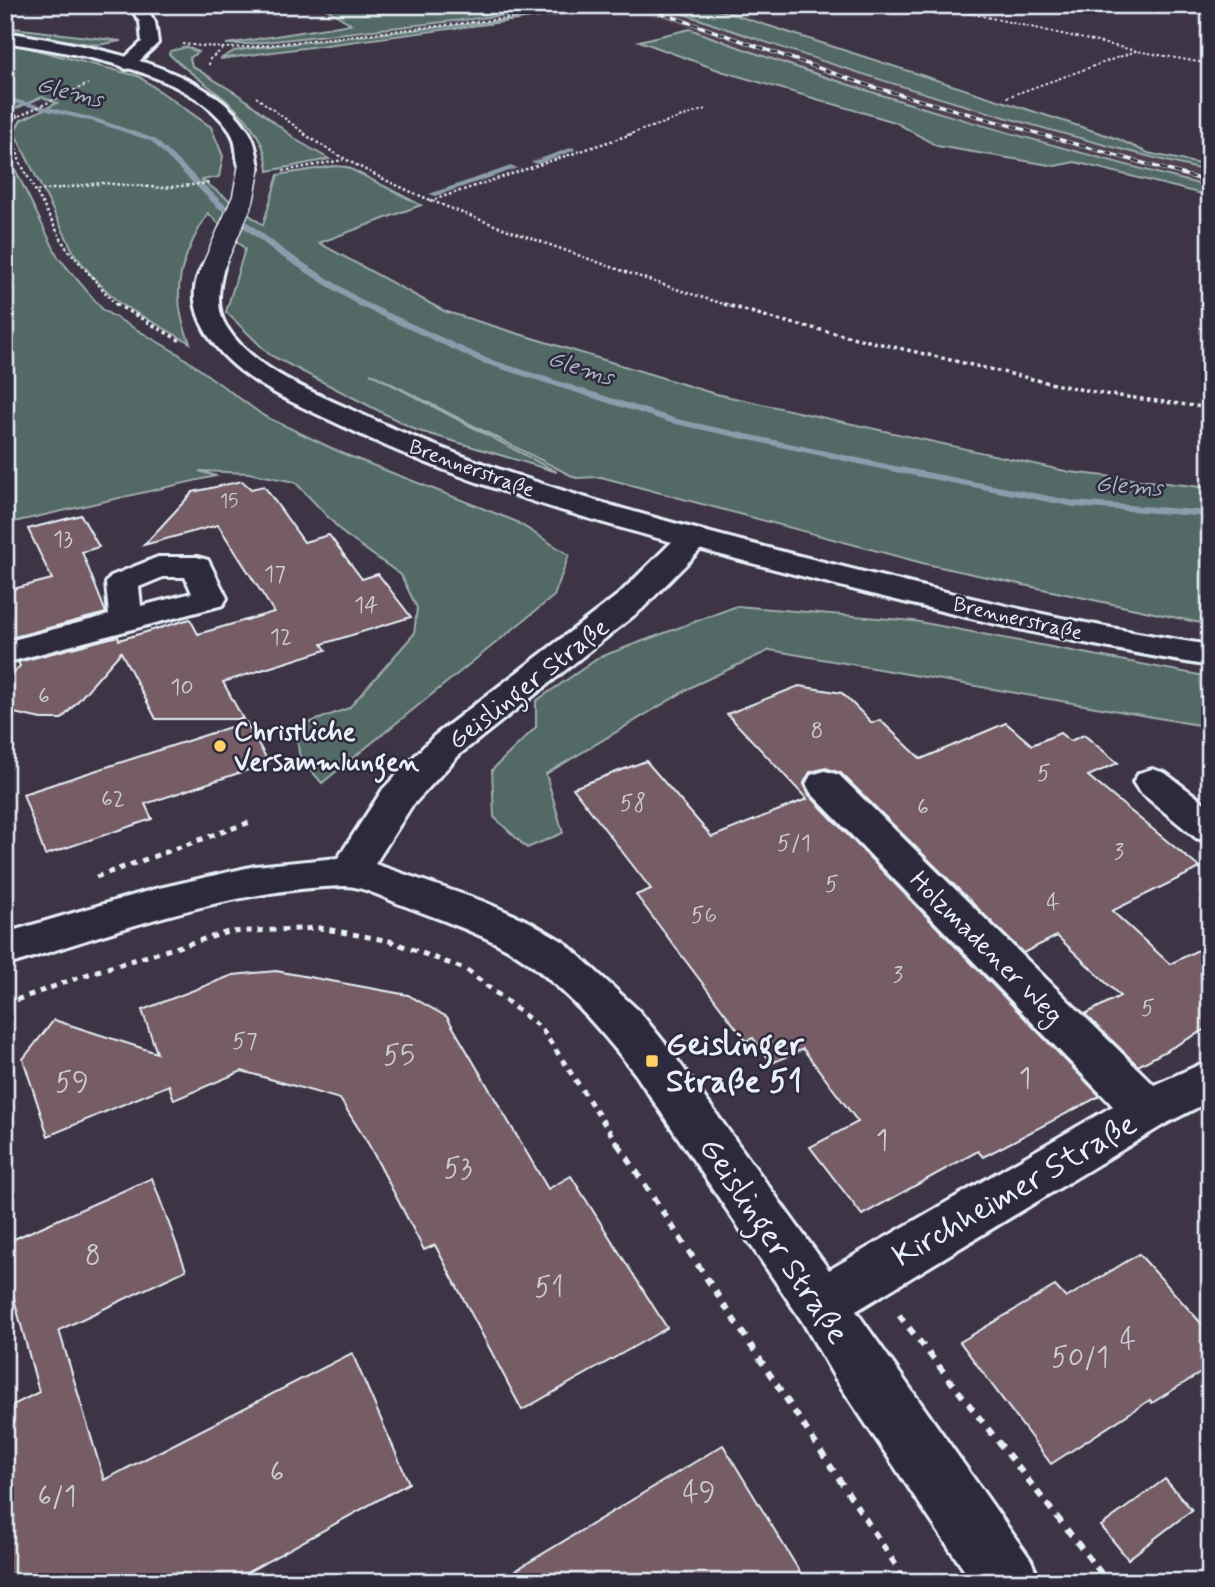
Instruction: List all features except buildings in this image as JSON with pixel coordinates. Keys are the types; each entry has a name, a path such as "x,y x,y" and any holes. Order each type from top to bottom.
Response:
{"main road":[{"path":"136,5 146,15 150,27 150,43 168,65 176,82"},
{"name":"Brennerstraße","path":"5,37 47,44 126,64 176,82 217,107 237,128 246,143 249,168 243,198 213,267 206,291 206,307 214,326 234,352 292,392 352,422 485,477 693,539 1046,626 1210,656"},
{"path":"126,64 150,43"},
{"name":"Geislinger Straße","path":"350,872 397,798 447,745 630,603 693,539"},
{"path":"5,653 126,619"},
{"path":"1152,782 1210,828"},
{"name":"Holzmadener Weg","path":"825,784 1148,1110"},
{"name":"Geislinger Straße","path":"5,950 155,904 255,881 350,872 467,912 515,933 548,954 622,1023 645,1051 821,1303 855,1359 1009,1582"},
{"name":"Kirchheimer Straße","path":"821,1303 1148,1110 1210,1079"}],"path":[{"path":"150,43 224,48 536,15 576,5"},
{"path":"933,5 1137,51 1210,64"},
{"path":"213,70 209,65 210,60 224,48"},
{"path":"1006,97 1137,51"},
{"path":"254,96 344,160 429,202 666,287 778,320 1054,384 1104,394 1210,408"},
{"path":"56,101 19,116 7,125 20,162 37,191 102,183 183,187 210,182"},
{"path":"429,202 706,109"},
{"path":"5,114 19,116"},
{"path":"84,881 253,821"},
{"path":"5,1004 97,971 228,932 320,928 390,941 467,970 542,1029 907,1582"}],"shaded area":[{"path":"628,5 659,5 775,47 914,91 1121,150 1210,172 1210,187 932,110 799,68"}],"green space":[{"path":"320,5 567,5 542,11 247,44 226,44 351,24"},
{"path":"659,5 704,5 1118,139 1148,153 1210,166 1210,172 1070,136 932,96"},
{"path":"586,11 220,59 234,51 252,48"},
{"path":"5,27 121,41 98,45 5,32"},
{"path":"690,29 818,75 883,95 1013,134 1210,187 1210,196 1075,162 1055,166 937,146 895,122 721,71 639,41"},
{"path":"5,42 138,76 211,127 223,156 219,177 202,180 263,225 278,175 334,166 347,167 421,205 319,243 444,311 712,393 1070,472 1210,488 1210,625 926,564 601,477 576,478 370,373 557,472 416,430 270,355 226,312 245,249 208,213 191,245 181,276 180,308 190,343 119,303 75,255 14,132 21,120 57,103 42,97 5,113"},
{"path":"187,47 198,52 190,58 192,66 242,97 298,141 329,159 268,171 264,151 245,118 169,54 170,51"},
{"path":"5,129 12,163 58,257 103,310 177,353 264,416 344,454 515,521 569,555 554,596 322,783 300,758 295,728 349,708 414,634 417,608 401,575 344,534 295,482 249,473 199,471 216,476 5,524"},
{"path":"737,606 914,621 1210,677 1210,727 770,650 695,685 546,774 563,833 527,848 494,817 492,770 536,727 536,701 600,657"}],"waterway":[{"name":"Glems","path":"5,99 96,120 153,140 219,204 282,253 362,304 483,360 675,421 895,469 1074,504 1210,514"},
{"path":"535,162 573,149"},
{"path":"433,194 514,168"}],"railway":[{"path":"639,5 870,86 1210,182"}],"place":[{"name":"Christliche Versammlungen","path":"220,746"},
{"name":"Geislinger Straße 51","path":"652,1061"}]}
